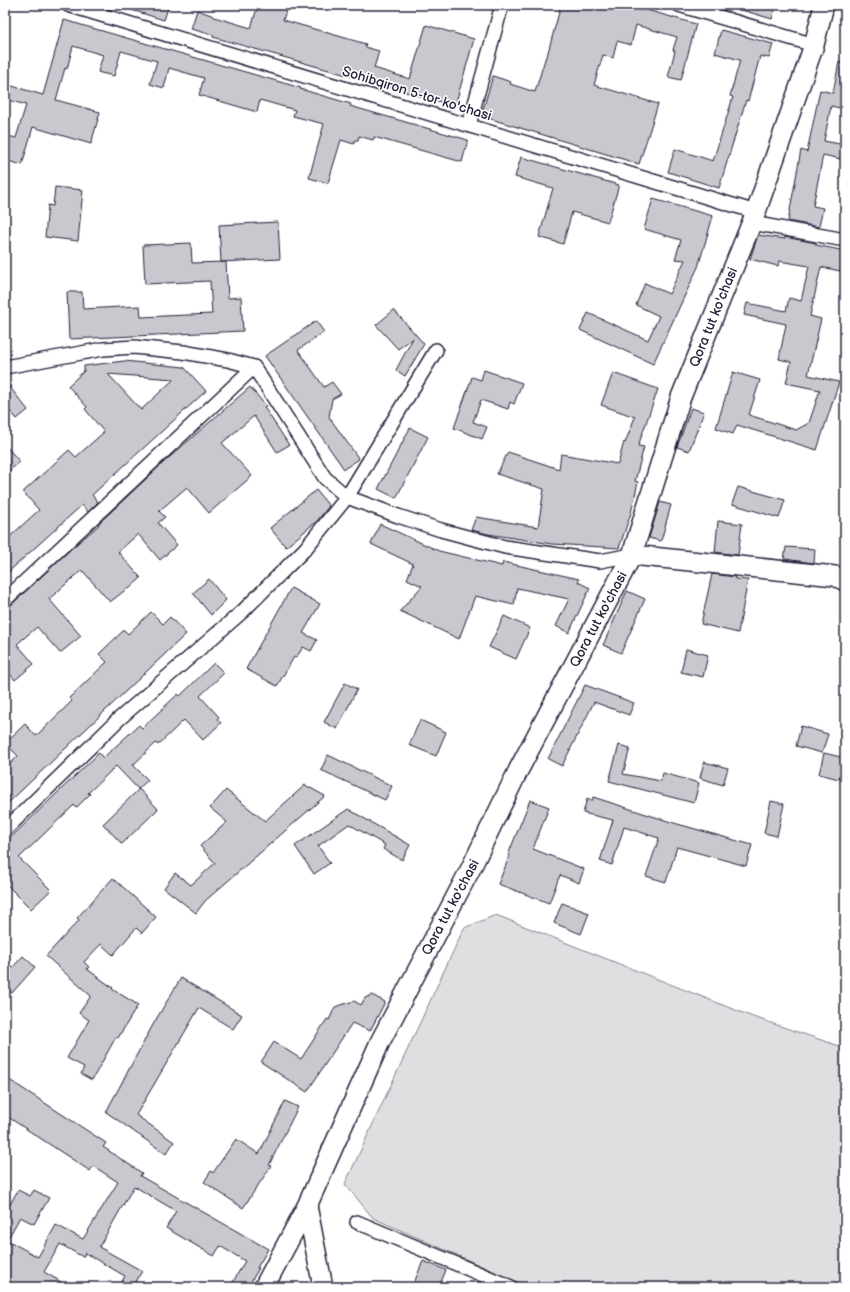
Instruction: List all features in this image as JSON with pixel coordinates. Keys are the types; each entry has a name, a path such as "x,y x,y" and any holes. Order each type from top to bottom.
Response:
{"street":[{"name":"Sohibqiron 5-tor ko'chasi","path":"68,5 469,125 754,217 845,240"},
{"path":"469,125 502,5"},
{"path":"679,5 814,45"},
{"name":"Qora tut ko'chasi","path":"264,1287 307,1206 380,1042 471,868 519,769 632,555 681,397 754,217 814,45 824,5"},
{"path":"5,367 103,349 134,347 183,352 228,360 254,367 325,478 347,497 398,516 441,530 505,547 600,561 632,555 835,576 845,581"},
{"path":"5,830 119,719 242,611 305,550 347,497 436,350"},
{"path":"5,600 254,367"},
{"path":"307,1206 323,1287"},
{"path":"357,1222 511,1287"}],"shaded area":[{"path":"496,915 753,1017 845,1048 845,1287 529,1287 373,1218 345,1184 464,928"}],"building":[{"path":"126,5 169,5 164,20 125,8"},
{"path":"258,5 288,5 283,20 366,44 365,47 379,51 374,68 410,79 426,25 474,39 455,106 213,37 213,35 191,29 197,10 214,17 251,28"},
{"path":"561,5 629,5 696,24 681,80 668,77 677,37 636,25 631,45 617,41 613,58 603,55 594,85 658,104 639,164 481,116 493,76 511,82 510,84 535,92"},
{"path":"736,5 776,5 772,19 735,8"},
{"path":"64,20 301,88 300,89 351,104 350,106 468,140 462,162 374,137 373,140 359,136 358,140 355,140 354,144 341,140 328,183 309,178 324,124 293,116 295,110 260,100 257,112 199,95 204,78 169,68 164,88 150,84 157,61 121,51 114,76 101,73 98,72 103,55 73,46 56,100 100,112 91,144 33,127 22,165 5,160 5,135 16,138 26,105 5,99 5,84 43,95"},
{"path":"721,30 773,44 769,58 760,56 748,101 746,100 719,188 668,172 675,149 713,161 733,97 730,96 740,60 715,53"},
{"path":"839,62 845,62 845,109 831,106 824,141 845,145 845,160 823,155 813,206 823,208 819,227 788,221 801,150 807,152 820,90 833,93"},
{"path":"521,157 619,185 608,222 572,212 563,244 539,237 553,188 515,177"},
{"path":"55,187 83,190 78,241 45,237 48,205 53,206"},
{"path":"653,199 713,216 698,267 653,364 580,330 588,313 648,340 659,316 636,305 645,283 669,294 685,260 675,259 681,240 644,229"},
{"path":"278,222 280,259 221,262 219,225"},
{"path":"758,235 785,239 785,237 816,243 816,245 845,251 845,272 821,267 810,316 821,319 808,375 839,382 817,450 737,425 733,434 716,428 733,372 760,380 749,415 796,430 809,423 820,390 786,383 791,362 779,359 786,324 744,315 747,303 786,311 789,298 801,301 809,266 779,261 778,266 750,259"},
{"path":"191,243 192,263 226,262 228,298 241,297 243,331 69,339 67,292 82,292 83,309 140,306 141,317 212,314 210,281 145,284 143,245"},
{"path":"394,310 424,344 405,376 396,370 413,338 398,349 376,325"},
{"path":"316,321 324,332 298,350 324,387 332,382 341,394 332,399 329,417 359,459 344,469 265,356"},
{"path":"124,361 184,367 206,391 92,495 98,502 88,512 82,505 5,575 5,541 39,510 23,492 69,450 76,457 104,432 85,409 87,407 68,386 84,371 84,366","holes":["108,374 174,379 141,410"]},
{"path":"484,370 522,383 514,404 510,402 508,409 481,400 473,422 487,427 482,439 454,428 472,377 481,380"},
{"path":"613,373 658,389 638,446 644,447 635,481 638,482 631,513 619,548 552,544 471,530 476,517 538,527 544,489 497,474 508,452 559,469 561,454 618,464 624,442 625,443 635,417 601,405"},
{"path":"5,381 28,410 17,419 5,405"},
{"path":"250,387 266,406 264,407 289,445 277,452 254,416 222,443 252,476 209,513 187,487 159,511 165,517 158,523 177,545 160,560 138,534 118,552 141,578 129,589 128,588 110,602 82,570 49,599 81,636 60,653 37,627 17,644 34,664 15,680 5,668 5,608 10,606 99,525 98,524 164,462"},
{"path":"691,408 704,412 689,451 677,447"},
{"path":"410,428 428,437 396,498 378,489"},
{"path":"5,445 20,462 5,474"},
{"path":"738,487 785,500 779,518 732,504"},
{"path":"316,490 329,506 317,521 286,547 270,528"},
{"path":"660,502 671,505 661,541 649,538"},
{"path":"718,521 742,524 738,555 715,552"},
{"path":"380,524 439,551 502,566 503,562 579,579 578,582 590,588 569,633 556,626 569,599 517,588 514,605 475,596 459,639 400,611 422,586 407,579 413,564 371,544"},
{"path":"786,547 815,549 814,563 784,559"},
{"path":"712,574 748,580 738,633 701,624"},
{"path":"209,579 226,600 211,615 193,593"},
{"path":"291,588 320,604 303,633 317,640 311,651 303,647 296,658 294,657 277,686 246,669"},
{"path":"627,591 645,599 621,653 603,645"},
{"path":"151,612 163,624 170,617 186,634 5,806 5,769 18,756 5,743 25,724 36,736 72,701 69,698 107,662 99,654 124,630 128,634"},
{"path":"504,616 530,628 516,659 489,647"},
{"path":"686,649 708,655 703,677 681,672"},
{"path":"214,663 224,673 200,696 219,717 217,719 221,723 203,740 184,720 158,745 156,743 133,765 148,780 138,789 116,766 88,793 90,794 76,808 74,805 19,858 51,890 31,909 5,883 5,843 99,753 103,758 139,725 142,728 178,694 180,696"},
{"path":"345,683 357,689 337,729 324,722"},
{"path":"585,685 634,703 629,715 594,702 562,766 548,759"},
{"path":"420,720 446,732 436,756 409,745"},
{"path":"801,726 828,734 822,753 796,746"},
{"path":"619,745 630,748 623,774 661,781 663,773 699,783 694,803 609,781"},
{"path":"824,753 845,758 845,775 840,774 839,779 819,774"},
{"path":"328,755 392,786 385,800 321,770"},
{"path":"704,762 728,768 723,785 700,778"},
{"path":"305,785 325,796 205,901 196,913 164,888 175,873 191,885 215,863 200,846 227,822 210,808 226,790 265,821"},
{"path":"139,789 158,809 122,844 103,824"},
{"path":"593,797 674,823 752,845 746,866 677,847 666,882 646,876 659,838 624,827 612,865 600,861 613,820 583,813 587,799 592,801"},
{"path":"530,800 549,807 533,849 584,869 579,883 560,875 549,903 498,884"},
{"path":"771,801 784,804 777,836 764,833"},
{"path":"348,809 410,845 402,860 383,849 385,845 349,824 318,846 330,863 314,874 295,846"},
{"path":"113,878 156,917 142,933 136,928 113,955 101,944 84,962 89,967 87,969 113,988 112,989 138,1005 118,1038 116,1037 92,1080 81,1074 84,1067 67,1058 89,1020 79,1013 91,996 46,956 79,920 77,918"},
{"path":"562,903 589,913 581,934 554,923"},
{"path":"23,956 35,967 12,993 5,987 5,976"},
{"path":"181,978 242,1015 233,1029 199,1008 136,1115 174,1142 166,1154 106,1112 155,1021"},
{"path":"372,995 385,1002 370,1031 352,1023 307,1092 261,1062 274,1042 301,1059 327,1019 329,1020 335,1007 354,1001 361,1005 365,998"},
{"path":"5,1077 106,1143 103,1147 142,1173 140,1176 268,1249 248,1287 230,1287 245,1261 220,1246 214,1256 166,1228 176,1211 134,1186 99,1247 142,1271 133,1287 119,1287 125,1276 85,1253 83,1257 60,1244 44,1272 70,1287 16,1287 5,1281 5,1213 18,1190 30,1196 34,1190 49,1198 34,1224 20,1217 7,1240 38,1257 56,1225 83,1239 118,1182 93,1166 90,1171 5,1115"},
{"path":"285,1101 298,1107 269,1165 271,1166 243,1208 204,1182 211,1171 213,1173 236,1139 259,1154"},
{"path":"423,1261 446,1270 439,1287 423,1287 414,1283"}]}
